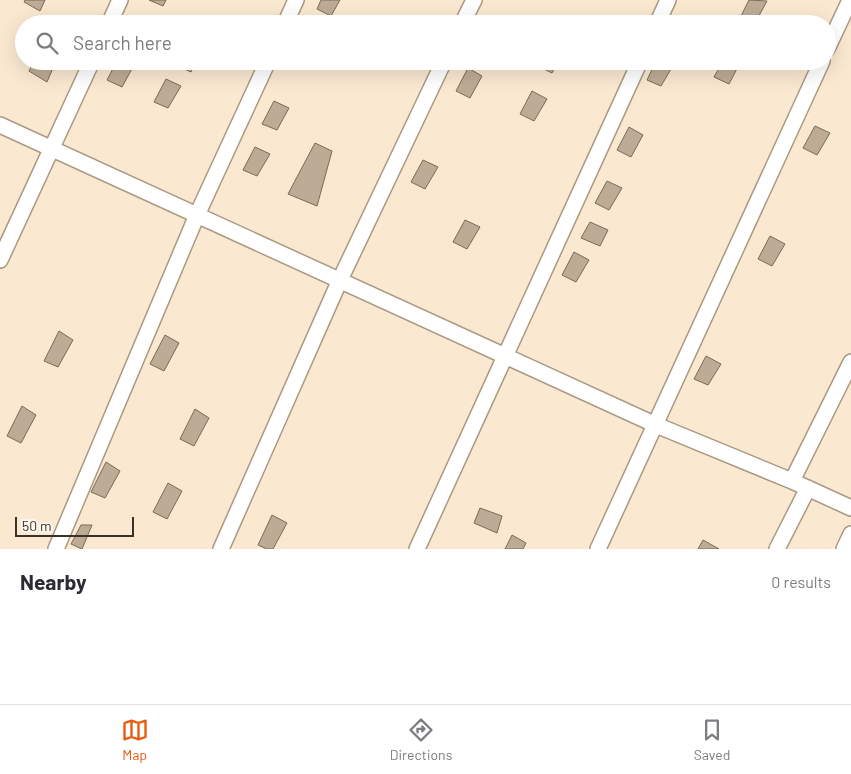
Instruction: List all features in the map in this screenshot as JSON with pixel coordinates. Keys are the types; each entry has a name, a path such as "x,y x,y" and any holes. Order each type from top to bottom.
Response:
{"street":[{"path":"113,15 120,0"},
{"path":"290,15 296,0"},
{"path":"466,15 474,0"},
{"path":"661,15 668,0"},
{"path":"836,30 850,0"},
{"path":"0,260 88,70"},
{"path":"56,549 197,215 264,70"},
{"path":"221,549 339,282 440,70"},
{"path":"417,549 636,70"},
{"path":"598,549 818,70"},
{"path":"0,125 339,282 656,425 792,481 851,508"},
{"path":"792,481 851,362"},
{"path":"777,549 808,488"},
{"path":"844,549 851,534"}],"building":[{"path":"25,0 45,0 40,11 24,2"},
{"path":"149,0 166,0 163,6"},
{"path":"321,0 340,0 332,15 317,9"},
{"path":"749,0 767,1 759,15 742,15"},
{"path":"30,70 52,70 47,82"},
{"path":"112,70 131,70 122,87 107,80"},
{"path":"467,70 472,70 482,76 470,98 456,91"},
{"path":"652,70 670,70 661,86 647,80"},
{"path":"718,70 736,70 729,84 714,77"},
{"path":"166,79 181,86 168,108 154,102"},
{"path":"532,91 547,99 534,121 520,114"},
{"path":"274,101 289,108 277,130 262,124"},
{"path":"815,126 830,133 817,155 803,148"},
{"path":"629,127 643,135 631,157 617,150"},
{"path":"315,143 332,151 317,206 288,194"},
{"path":"255,147 270,154 257,176 243,170"},
{"path":"423,160 438,167 425,189 411,182"},
{"path":"607,181 622,188 609,210 595,203"},
{"path":"465,220 480,227 467,249 453,242"},
{"path":"590,222 608,230 600,246 581,238"},
{"path":"770,236 785,244 772,266 758,259"},
{"path":"574,252 589,260 576,282 562,275"},
{"path":"59,331 73,340 58,367 44,361"},
{"path":"165,335 179,343 164,371 150,364"},
{"path":"706,356 721,364 708,385 694,379"},
{"path":"22,406 36,415 21,443 7,436"},
{"path":"195,409 209,418 194,446 180,439"},
{"path":"106,462 120,471 105,498 91,492"},
{"path":"168,483 182,491 167,519 153,512"},
{"path":"480,508 502,516 497,533 474,523"},
{"path":"272,515 287,523 273,549 267,549 258,545"},
{"path":"81,525 92,525 82,549 71,544"},
{"path":"512,535 526,543 523,549 505,549"},
{"path":"703,540 719,549 698,549"}]}
